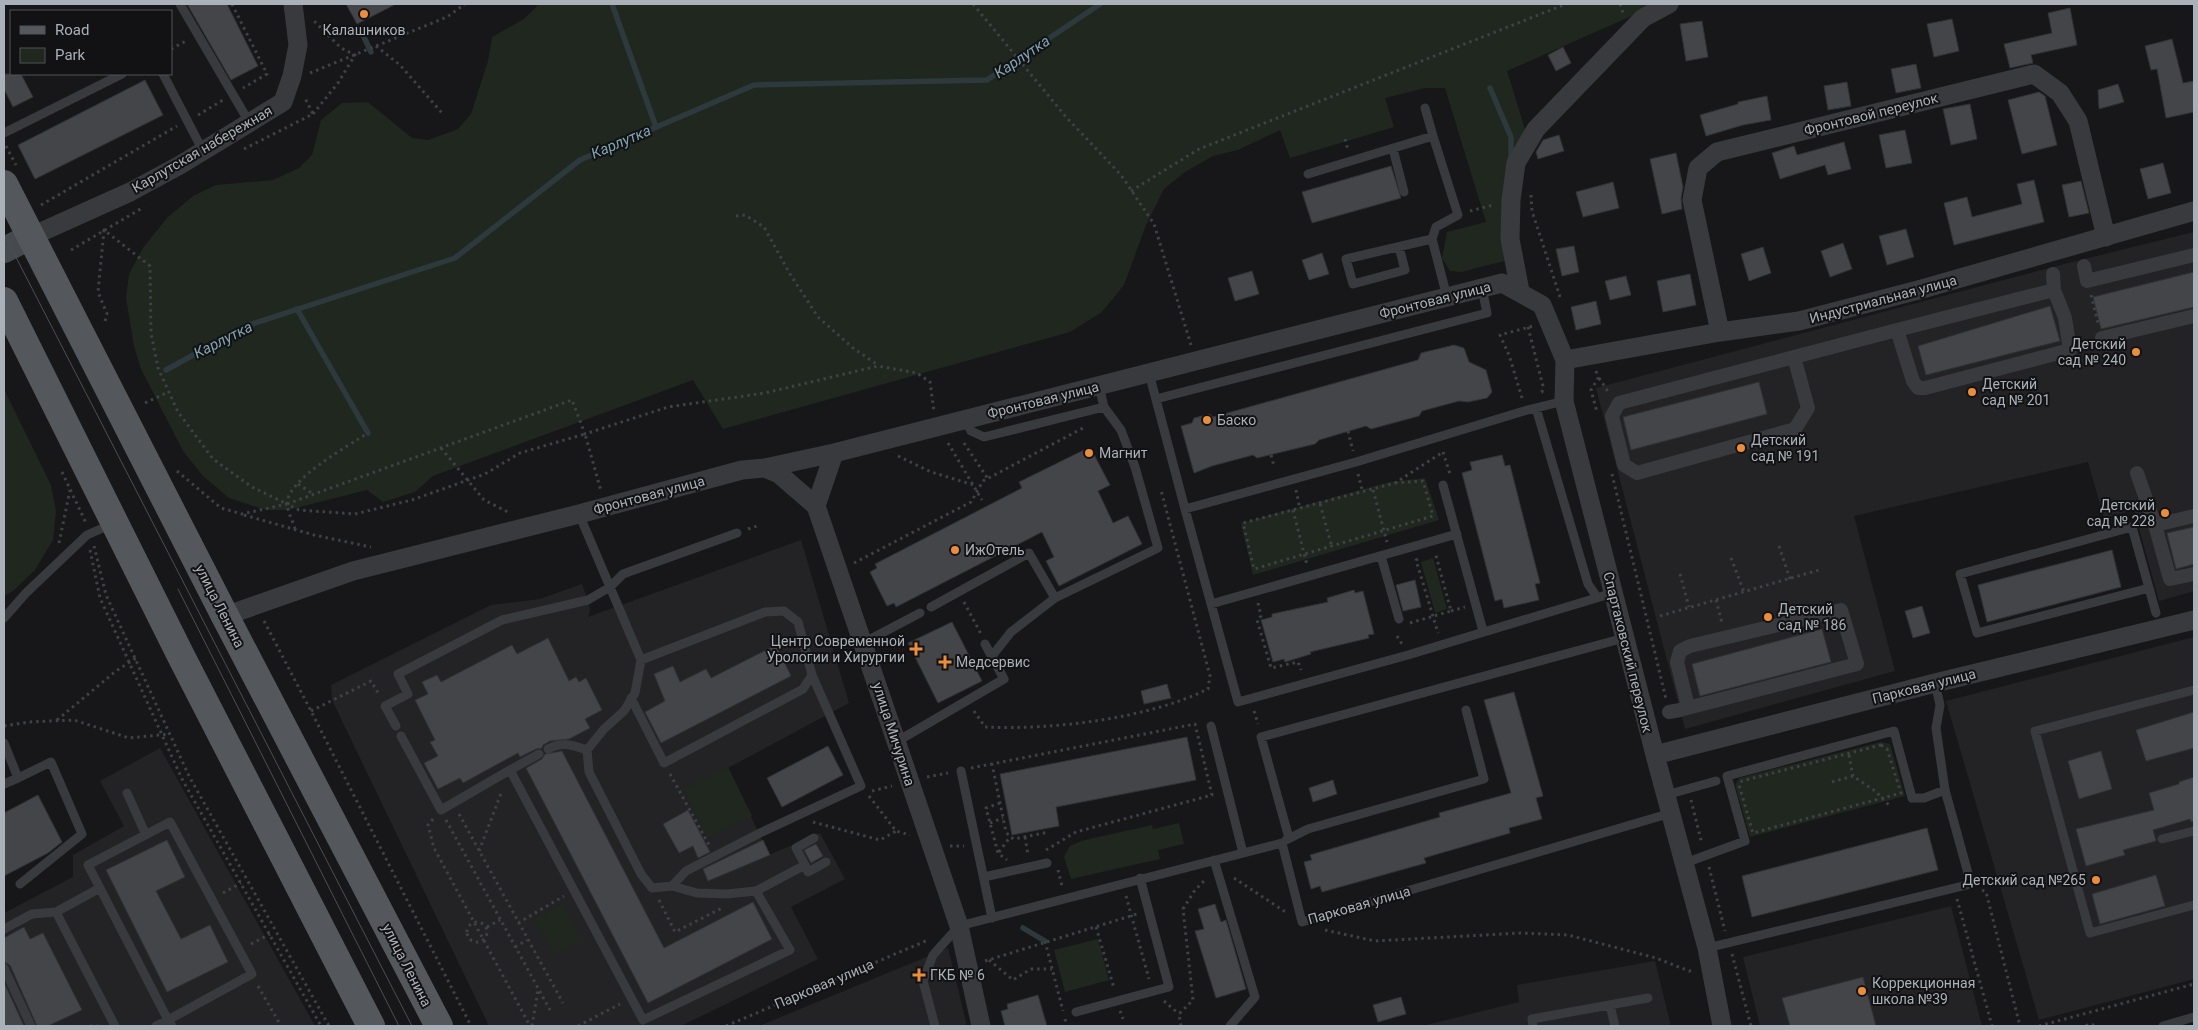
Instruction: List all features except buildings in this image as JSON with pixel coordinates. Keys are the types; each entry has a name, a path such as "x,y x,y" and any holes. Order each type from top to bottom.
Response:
{"main road":[{"name":"улица Ленина","path":"4,184 225,616 439,1026"},
{"path":"4,250 30,237"},
{"path":"4,302 97,530 371,1026"}],"street":[{"name":"Карлутская набережная","path":"30,237 130,192 203,151 283,102 292,76 298,45 293,4"},
{"path":"1520,291 1510,240 1511,200 1516,163 1536,129 1643,18 1669,4"},
{"name":"Фронтовой переулок","path":"1720,332 1692,200 1698,168 1718,152 2034,74 2060,94 2078,121 2106,237"},
{"name":"Индустриальная улица","path":"1565,360 1720,332 1799,321 1922,289 2194,211"},
{"path":"2084,266 2088,281 2194,255"},
{"path":"1897,330 1913,382 1918,388 1925,388 2070,350 2065,318 2054,290 2053,274"},
{"name":"Фронтовая улица","path":"225,616 353,572 742,470 766,468 936,428 1502,283 1520,291"},
{"path":"1794,357 1808,408 1795,429 1637,473 1624,465 1612,416 1620,404 1794,357 2054,290"},
{"name":"Спартаковский переулок","path":"1520,291 1542,305 1565,360 1564,402 1605,595 1624,638 1707,948 1722,1026"},
{"path":"2102,338 2194,316"},
{"path":"766,468 779,474 816,506 834,453"},
{"path":"2137,473 2170,579 2194,574"},
{"name":"улица Мичурина","path":"816,506 864,643 958,926 981,1026"},
{"path":"2155,526 2194,516"},
{"path":"1669,712 1688,708 1857,664 1841,610 1690,646 1680,652 1677,662 1688,708"},
{"name":"Парковая улица","path":"1655,755 1935,683 2194,620"}],"lane":[{"path":"180,4 249,122"},
{"path":"4,133 120,75"},
{"path":"164,75 203,151"},
{"path":"1425,108 1458,215 1436,227 1432,239 1447,297"},
{"path":"1308,174 1433,136"},
{"path":"1393,149 1404,192"},
{"path":"1399,247 1404,270 1353,284 1346,259 1432,239"},
{"path":"1156,399 1488,313 1482,288"},
{"path":"1149,374 1238,702 1605,595"},
{"path":"992,656 1011,632 1056,598 1158,548 1121,430 1104,407 1099,386"},
{"path":"1185,509 1356,462 1536,408 1564,402"},
{"path":"965,420 971,431 984,437 1104,407"},
{"path":"1536,408 1588,584 1605,595"},
{"path":"1443,485 1483,631"},
{"path":"579,514 641,660 640,673 631,698 624,710 604,729 587,750 589,772 641,874 652,888 672,886 697,893 727,894 756,891 804,865"},
{"path":"2149,588 1977,633 1960,574 2132,527 2156,613"},
{"path":"4,618 54,566 97,530"},
{"path":"396,726 385,706 408,694 398,674 502,620 588,600 610,586 622,574 737,533"},
{"path":"1211,604 1457,534"},
{"path":"932,607 1029,553 1056,598"},
{"path":"1381,556 1399,619"},
{"path":"641,660 765,612 784,611 798,622 812,675 861,786 686,870 672,886"},
{"path":"864,643 920,613"},
{"path":"1286,840 1261,737 1624,638"},
{"path":"896,742 1004,679 985,644"},
{"path":"631,698 664,762 803,688 812,675"},
{"path":"1707,948 1971,884 1945,790 1936,728 1940,705 1935,683"},
{"path":"2194,690 2035,731 2090,933 2194,905"},
{"path":"935,1026 923,981 933,955 958,926 1066,898 1142,883 1215,864 1286,840 1308,829 1484,780 1466,710"},
{"path":"1211,726 1243,853"},
{"path":"1685,863 1745,841 1727,776 1894,731 1912,798 1924,798 1945,790"},
{"path":"401,736 438,813 539,754"},
{"path":"4,743 18,778"},
{"path":"548,749 558,744 570,744 587,750"},
{"path":"4,784 51,762 82,834 20,884"},
{"path":"510,770 643,1020 790,950 756,891"},
{"path":"960,771 992,918"},
{"path":"1668,804 1688,789 1716,781"},
{"path":"127,793 146,835"},
{"name":"Парковая улица","path":"1286,840 1302,922 1668,804"},
{"path":"156,1026 170,1023 252,974 170,822 88,866 170,1023"},
{"path":"2162,839 2194,831"},
{"path":"814,838 796,848 804,865 808,872 826,862"},
{"path":"984,877 1052,864"},
{"path":"1215,864 1255,997 1230,1026"},
{"path":"1076,1012 1169,987 1142,883"},
{"path":"4,929 32,914 56,912 100,888"},
{"path":"56,912 115,1026"},
{"path":"4,968 31,1026"},
{"path":"1533,1026 1532,1019 1648,998"},
{"path":"1610,1005 1615,1026"},
{"path":"2163,1026 2194,1017"}],"path":[{"path":"973,4 1066,117 1120,175 1154,224 1196,361"},
{"path":"1131,191 1199,150 1566,4"},
{"path":"1620,4 1623,15"},
{"path":"310,17 341,48 354,55 338,83 312,114"},
{"path":"376,46 400,65 442,113"},
{"path":"1531,192 1532,211 1560,298"},
{"path":"1458,215 1511,200"},
{"path":"736,216 745,215 764,227 790,274 818,317 853,348 878,366"},
{"path":"105,321 107,314 98,292 104,230 150,266 151,333 158,368 178,412 213,458 252,487 298,510 355,514 412,500 485,474 520,452 585,434 668,407 765,392 878,366 917,373 930,382 936,428"},
{"path":"2088,281 2102,338"},
{"path":"1529,396 1522,399 1509,355 1500,335 1550,321"},
{"path":"1528,327 1543,386 1542,392 1536,394"},
{"path":"1592,356 1598,378 1591,390 1598,418"},
{"path":"145,403 168,392"},
{"path":"242,514 287,504 572,400 585,434 602,493"},
{"path":"838,571 971,502 984,481 1092,423 1121,430"},
{"path":"1348,431 1363,492"},
{"path":"295,530 287,504 291,490 322,462 368,433"},
{"path":"963,442 988,479"},
{"path":"441,448 484,500 514,516"},
{"path":"951,448 982,500"},
{"path":"1395,483 1443,452 1452,478"},
{"path":"890,453 931,472 974,485"},
{"path":"1271,455 1274,466"},
{"path":"58,464 70,490 97,530 106,596 189,776 329,1026"},
{"path":"1610,466 1669,712"},
{"path":"177,471 221,508 295,530 373,547"},
{"path":"1423,481 1433,516 1254,569 1243,523 1372,490 1395,483 1423,481"},
{"path":"298,484 314,494"},
{"path":"54,566 70,490"},
{"path":"966,701 985,727 1016,729 1146,712 1190,699 1208,689 1210,676 1161,490"},
{"path":"1372,490 1383,531"},
{"path":"1320,504 1332,547"},
{"path":"1293,510 1304,555"},
{"path":"97,530 100,598 182,779 321,1026"},
{"path":"1409,623 1451,611 1432,541"},
{"path":"1779,546 1790,578"},
{"path":"1426,557 1416,560 1442,644"},
{"path":"1731,558 1744,592"},
{"path":"1660,616 1819,570"},
{"path":"1680,574 1689,607"},
{"path":"959,592 979,631"},
{"path":"1257,600 1261,616 1257,620 1271,668 1298,662 1301,670"},
{"path":"1716,600 1726,637"},
{"path":"255,605 312,711 471,1026"},
{"path":"56,721 116,671 136,658"},
{"path":"312,711 371,681"},
{"path":"1251,698 1261,737"},
{"path":"4,726 74,720 130,738 170,734"},
{"path":"1044,850 1052,848 1076,832 1212,795 1195,724 992,764 1006,832 1010,837 1014,839 1049,832"},
{"path":"1881,745 1887,749 1901,793 1753,832 1739,785 1742,781 1849,753 1881,745"},
{"path":"1849,753 1853,776 1891,807"},
{"path":"664,762 715,856"},
{"path":"479,851 510,770"},
{"path":"1832,782 1853,776"},
{"path":"861,786 896,831 930,842"},
{"path":"1688,789 1751,1026"},
{"path":"453,803 563,1003"},
{"path":"1000,803 986,808 990,824 998,853 1006,860 1015,860"},
{"path":"531,1026 434,848 428,825 438,813 550,1010"},
{"path":"793,817 880,840 896,831"},
{"path":"990,824 1003,818"},
{"path":"998,853 1010,837"},
{"path":"1025,837 1028,856"},
{"path":"1022,858 1036,853"},
{"path":"1052,864 1066,898"},
{"path":"1181,1026 1179,1014 1193,1000 1183,910 1195,890 1215,864 1294,918"},
{"path":"211,899 241,883"},
{"path":"1142,883 1124,892 1152,991"},
{"path":"1971,884 1986,892 2020,1026"},
{"path":"652,888 675,932 756,891"},
{"path":"1954,888 1992,1026"},
{"path":"518,923 574,890"},
{"path":"981,962 1131,916 1148,908"},
{"path":"487,927 500,920"},
{"path":"474,922 482,922 487,927 488,934 484,940 474,942 468,935 469,926 474,922"},
{"path":"1096,926 1114,988"},
{"path":"1316,927 1375,941 1521,933 1568,934 1656,958 1689,971 1712,968 1734,962"},
{"path":"265,937 270,934"},
{"path":"514,947 527,940"},
{"path":"1045,941 1067,1026"},
{"name":"Парковая улица","path":"726,1026 922,942"},
{"path":"988,960 1013,980 1031,969 1052,969"},
{"path":"252,974 282,1026"},
{"path":"2039,1026 2194,984"},
{"path":"531,1026 538,989"},
{"path":"578,1026 631,998"},
{"path":"2086,1026 2089,1024 2098,1026"},
{"path":"90,1026 98,1026"}],"shaded area":[{"path":"2194,232 2194,591 2159,601 2134,510 2104,518 2088,462 1854,516 1895,671 1685,729 1596,388 2060,265"},
{"path":"801,540 849,703 728,768 769,855 820,833 845,879 791,907 818,959 681,1026 489,1026 332,700 331,685 491,605 540,599 582,584 590,611 588,617","holes":["687,810 703,840 679,853 663,824"]},
{"name":"Детский сад №265","path":"2194,637 2194,979 2039,1020 1946,701"},
{"path":"160,748 315,1026 4,1026 4,913 73,877 73,855 124,826 100,781"},
{"name":"Коррекционная школа №39","path":"1951,906 1982,1026 1760,1026 1743,957"},
{"name":"ГКБ № 6","path":"948,948 967,1026 759,1026"},
{"path":"1655,961 1671,1026 1422,1026 1519,1002 1517,985"}],"green space":[{"path":"539,4 1659,4 1507,71 1528,139 1508,260 1461,272 1450,271 1442,258 1447,232 1486,222 1445,88 1425,88 1385,98 1394,127 1290,158 1280,130 1238,150 1213,156 1185,172 1164,189 1146,225 1124,285 1102,312 1070,332 723,429 693,380 433,476 415,492 383,502 367,490 288,510 266,510 229,498 203,476 183,451 141,369 134,346 126,298 129,274 143,248 167,218 193,196 216,185 273,180 299,168 312,155 321,120 342,103 368,102 412,138 428,140 458,129 471,114 488,61 492,37 524,19"},
{"path":"4,389 51,485 56,512 53,540 35,570 13,591 4,596"},
{"path":"1425,478 1439,520 1253,575 1241,523 1389,482"},
{"path":"1433,558 1447,609 1435,613 1421,562"},
{"path":"1881,742 1890,744 1905,796 1750,837 1735,785 1739,778"},
{"path":"728,767 752,816 708,838 684,789"},
{"path":"1179,823 1184,844 1158,850 1160,859 1071,879 1064,857 1070,846 1081,841 1152,825 1153,829"},
{"path":"562,904 582,939 554,954 535,919"},
{"path":"1098,939 1109,980 1065,992 1054,950"}],"waterway":[{"path":"612,4 656,127"},
{"name":"Карлутка","path":"166,370 246,326 455,258 580,160 754,85 987,80 1100,4"},
{"path":"363,35 371,52"},
{"path":"1490,88 1511,137 1511,160"},
{"path":"297,309 368,433"},
{"path":"1023,928 1045,941"}],"tram line":[{"path":"4,234 412,1026"},
{"path":"178,589 399,1026"}],"place":[{"name":"Калашников","path":"364,14"},
{"name":"Детский сад № 240","path":"2136,352"},
{"name":"Детский сад № 201","path":"1972,392"},
{"name":"Баско","path":"1207,420"},
{"name":"Детский сад № 191","path":"1741,448"},
{"name":"Магнит","path":"1089,453"},
{"name":"Детский сад № 228","path":"2165,513"},
{"name":"ИжОтель","path":"955,550"},
{"name":"Детский сад № 186","path":"1768,617"},
{"name":"Центр Современной Урологии и Хирургии","path":"916,649"},
{"name":"Медсервис","path":"945,662"},
{"name":"Детский сад №265","path":"2096,880"},
{"name":"ГКБ № 6","path":"919,975"},
{"name":"Коррекционная школа №39","path":"1862,991"}]}
